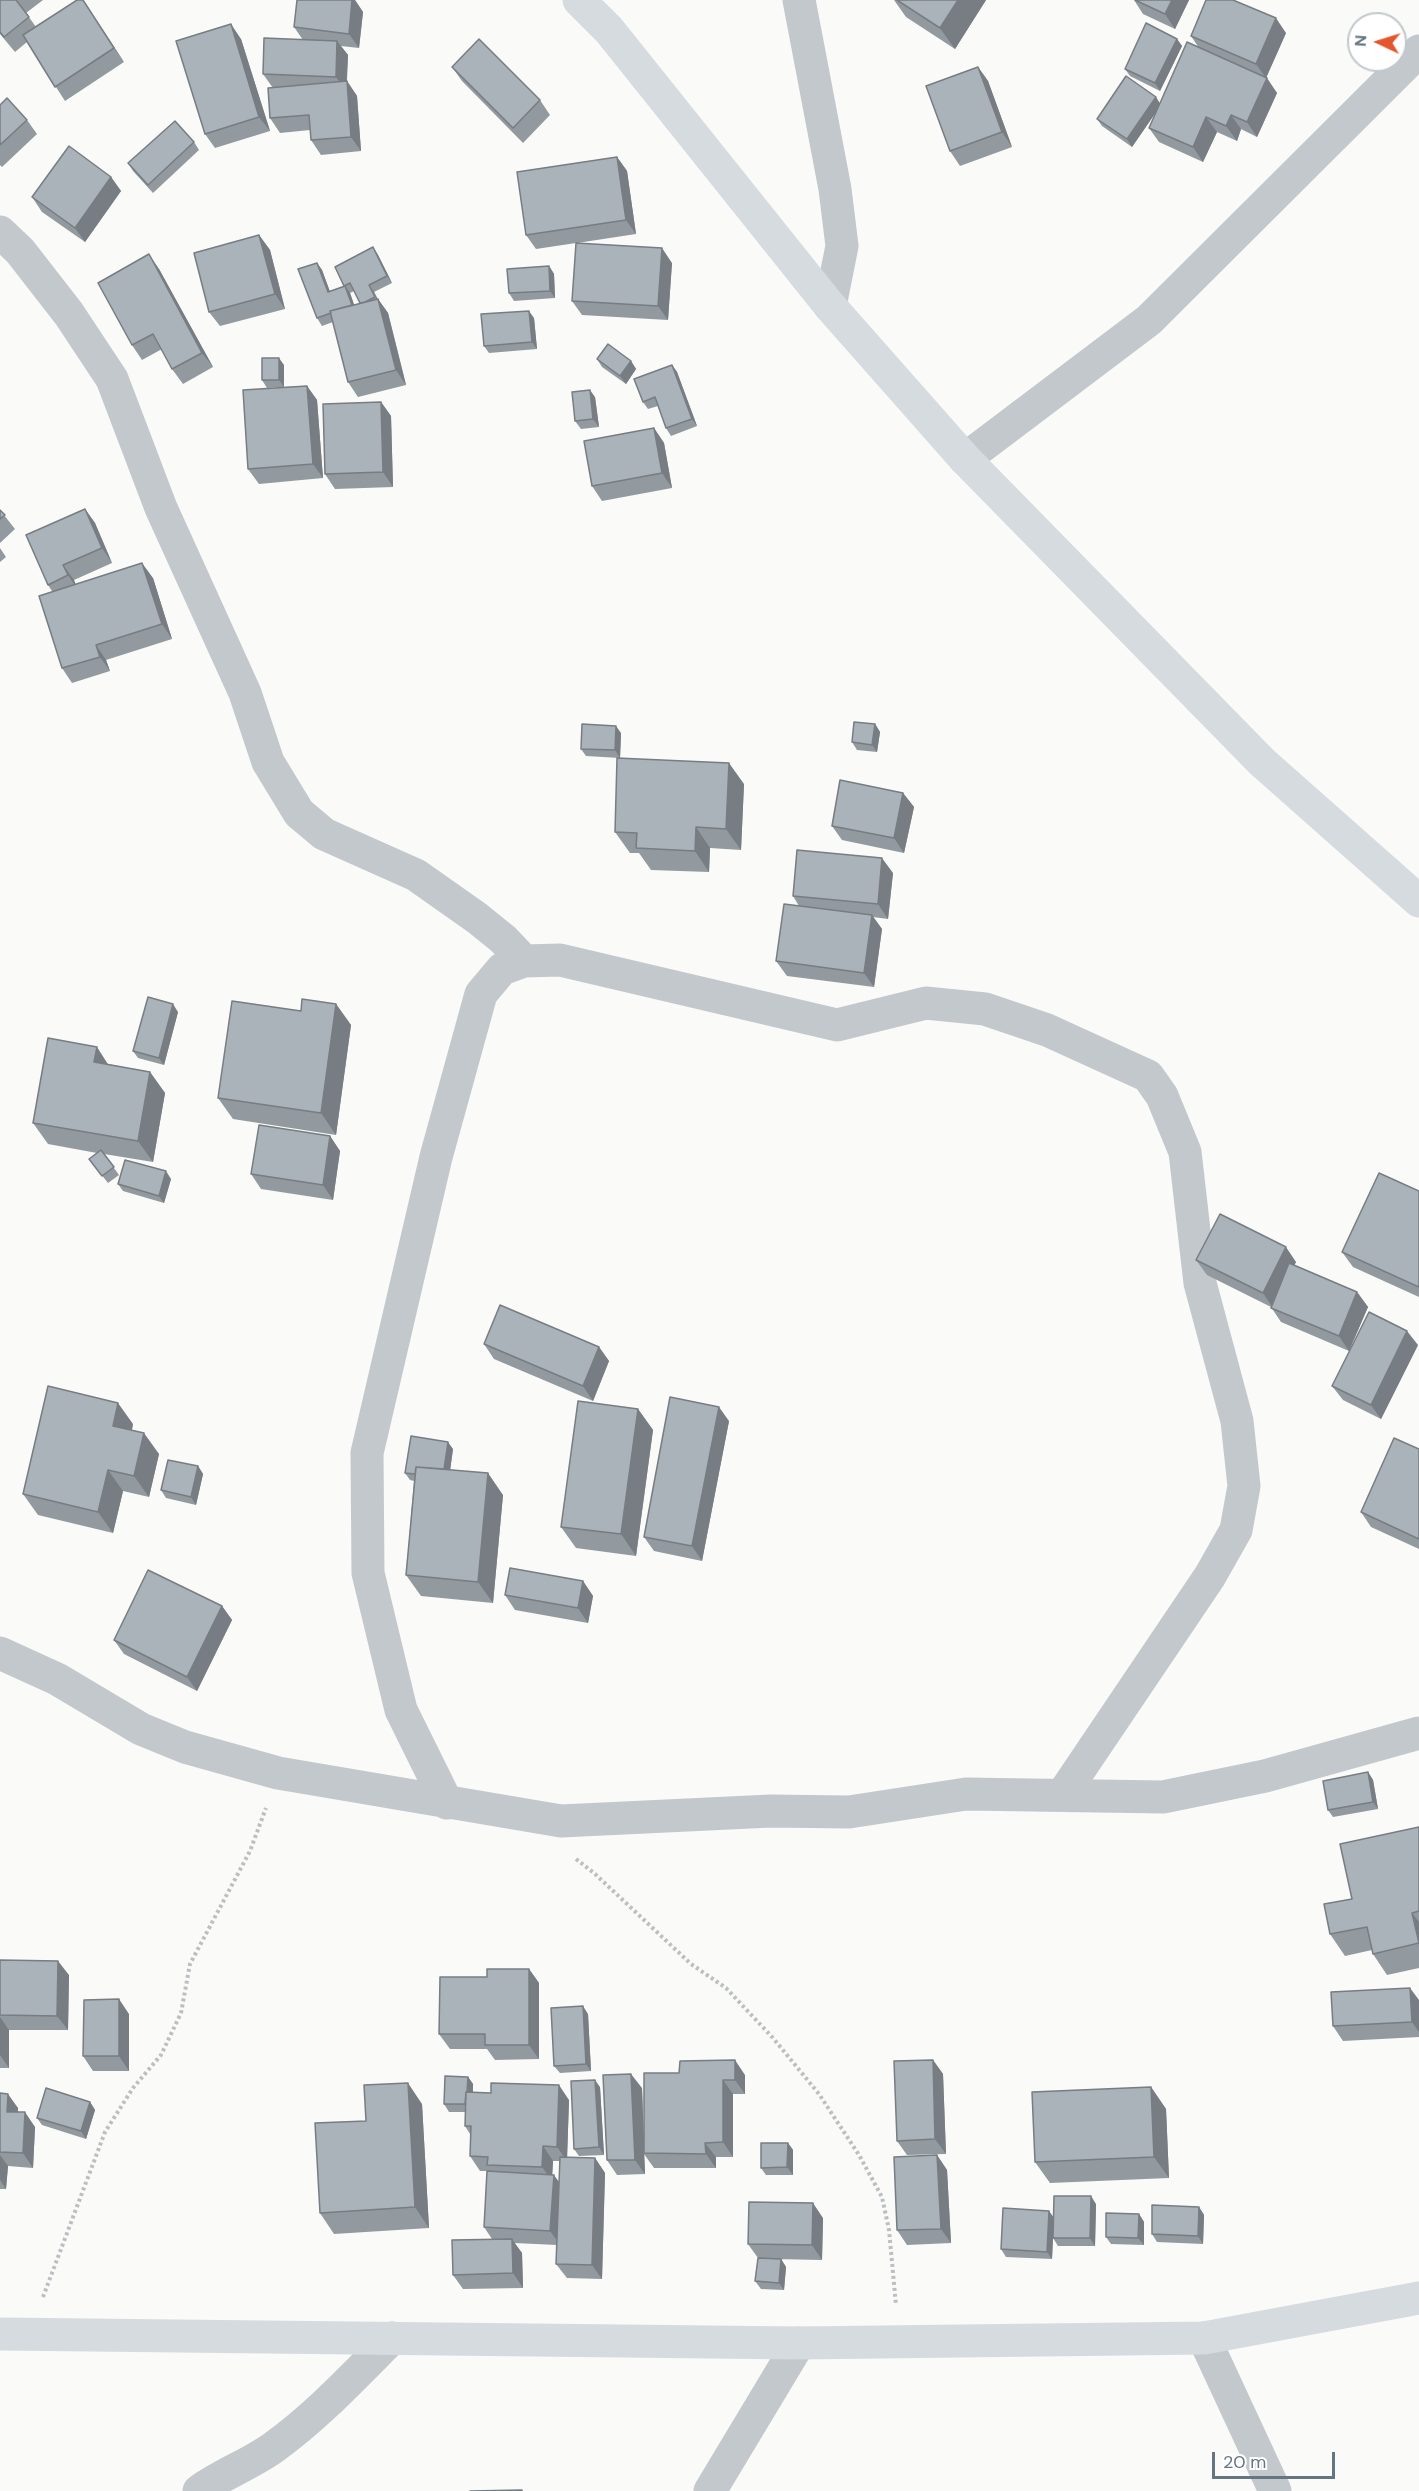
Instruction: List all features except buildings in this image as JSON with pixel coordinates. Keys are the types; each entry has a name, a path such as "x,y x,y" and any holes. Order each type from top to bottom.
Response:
{"street":[{"path":"579,0 609,30 830,306 965,459 1262,762 1419,902"},
{"path":"799,0 835,189 842,246 830,306"},
{"path":"965,459 1149,320 1419,51"},
{"path":"0,232 21,251 69,314 112,380 161,508 245,693 268,762 299,813 324,834 416,875 477,918 524,962"},
{"path":"447,1803 401,1710 368,1573 367,1453 436,1157 481,994 502,969 524,962 560,960 837,1025 926,1003 985,1009 1047,1030 1148,1076 1162,1096 1185,1152 1200,1283 1237,1421 1244,1486 1236,1530 1210,1576 1063,1794"},
{"path":"0,1653 57,1678 141,1729 185,1748 278,1773 561,1821 771,1811 849,1812 966,1794 1162,1797 1265,1776 1419,1732"},
{"path":"15,2334 799,2343 1204,2338 1419,2298"},
{"path":"198,2491 271,2449 318,2413 392,2338"},
{"path":"1204,2338 1275,2491"},
{"path":"710,2491 799,2343"}],"path":[{"path":"15,2334 105,2132 133,2088 161,2055 181,2013 190,1964 250,1851 278,1773"},
{"path":"575,1858 691,1964 726,1988 773,2038 825,2103 859,2155 882,2197 889,2230 900,2342"}]}
